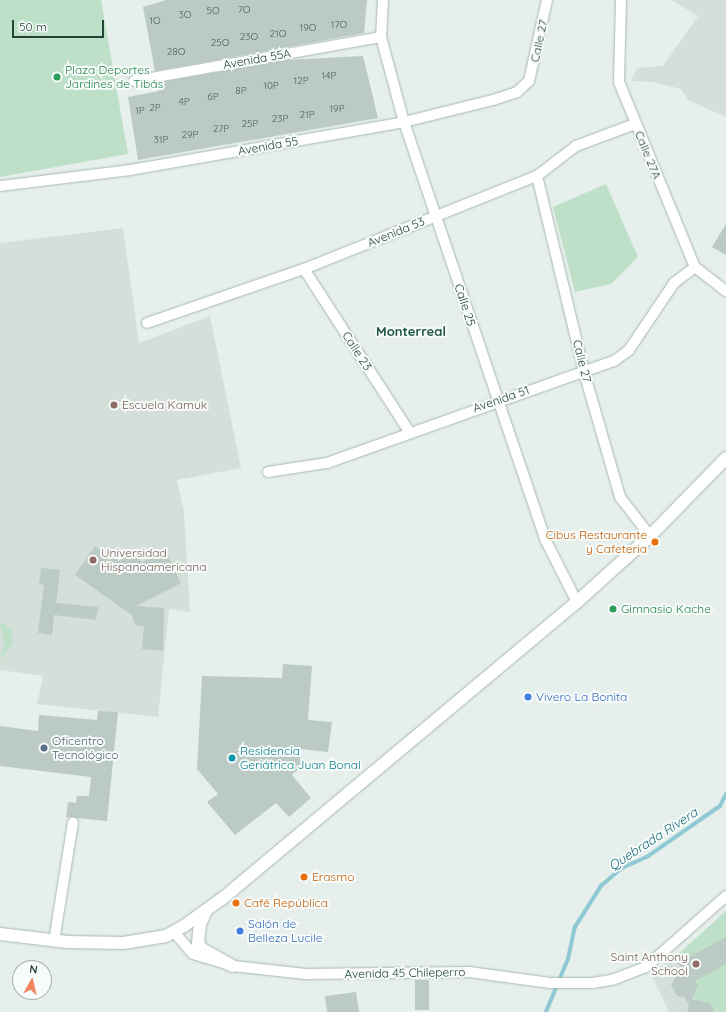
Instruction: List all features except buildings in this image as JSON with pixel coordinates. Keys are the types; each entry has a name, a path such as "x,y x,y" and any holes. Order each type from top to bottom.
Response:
{"main road":[{"path":"0,934 54,941 131,942 174,932 207,910 576,602 650,536 726,458"},
{"path":"207,910 200,924 198,943 202,949 233,966"}],"street":[{"name":"Calle 25","path":"383,0 381,37 404,122 496,400 546,541 576,602"},
{"name":"Calle 27","path":"530,81 547,0"},
{"name":"Calle 27A","path":"621,0 619,82 695,267 726,291"},
{"name":"Avenida 55A","path":"134,81 381,37"},
{"name":"Avenida 55","path":"0,186 130,170 404,122 493,100 517,92 530,81"},
{"name":"Avenida 53","path":"147,323 304,269 537,176 576,146 635,124"},
{"name":"Calle 27","path":"537,176 584,372 620,497 650,536"},
{"name":"Avenida 51","path":"268,472 327,463 496,400 614,361 629,350 674,283 695,267"},
{"name":"Calle 23","path":"304,269 410,433"},
{"path":"54,941 73,823"},
{"name":"Avenida 45 Chileperro","path":"174,932 193,954 233,966 314,974 469,972 550,983 568,983 612,980 646,967 726,896"}],"shaded area":[{"path":"671,0 726,0 726,117 688,100 681,89 652,82 631,81 637,68 663,66 698,16"},
{"path":"123,228 139,343 210,316 241,468 177,480 184,512 190,612 169,609 158,717 37,704 43,676 0,670 0,243"},
{"name":"Saint Anthony School","path":"726,911 726,1012 669,1012 651,974 698,938"}],"green space":[{"name":"Plaza Deportes Jardines de Tibás","path":"0,0 101,0 128,154 0,177"},
{"path":"606,184 638,257 611,284 575,292 553,207"},
{"path":"0,622 11,628 13,643 0,660 4,642"},
{"path":"726,911 726,937 678,963 675,957"},
{"path":"726,964 726,1012 718,1012 696,1000 693,995 698,985 695,981"}],"waterway":[{"name":"Quebrada Rivera","path":"546,1012 568,959 575,927 601,886 622,868 647,857 720,806 726,794"}],"place":[{"name":"Plaza Deportes Jardines de Tibás","path":"57,77"},
{"name":"Escuela Kamuk","path":"114,405"},
{"name":"Cibus Restaurante y Cafeteria","path":"655,542"},
{"name":"Universidad Hispanoamericana","path":"93,560"},
{"name":"Gimnasio Kache","path":"613,609"},
{"name":"Vivero La Bonita","path":"528,697"},
{"name":"Oficentro Tecnológico","path":"44,748"},
{"name":"Residencia Geriátrica Juan Bonal","path":"232,758"},
{"name":"Erasmo","path":"304,877"},
{"name":"Café República","path":"236,903"},
{"name":"Salón de Belleza Lucile","path":"240,931"},
{"name":"Saint Anthony School","path":"696,964"}],"district":[{"name":"Monterreal","path":"411,331"}]}
